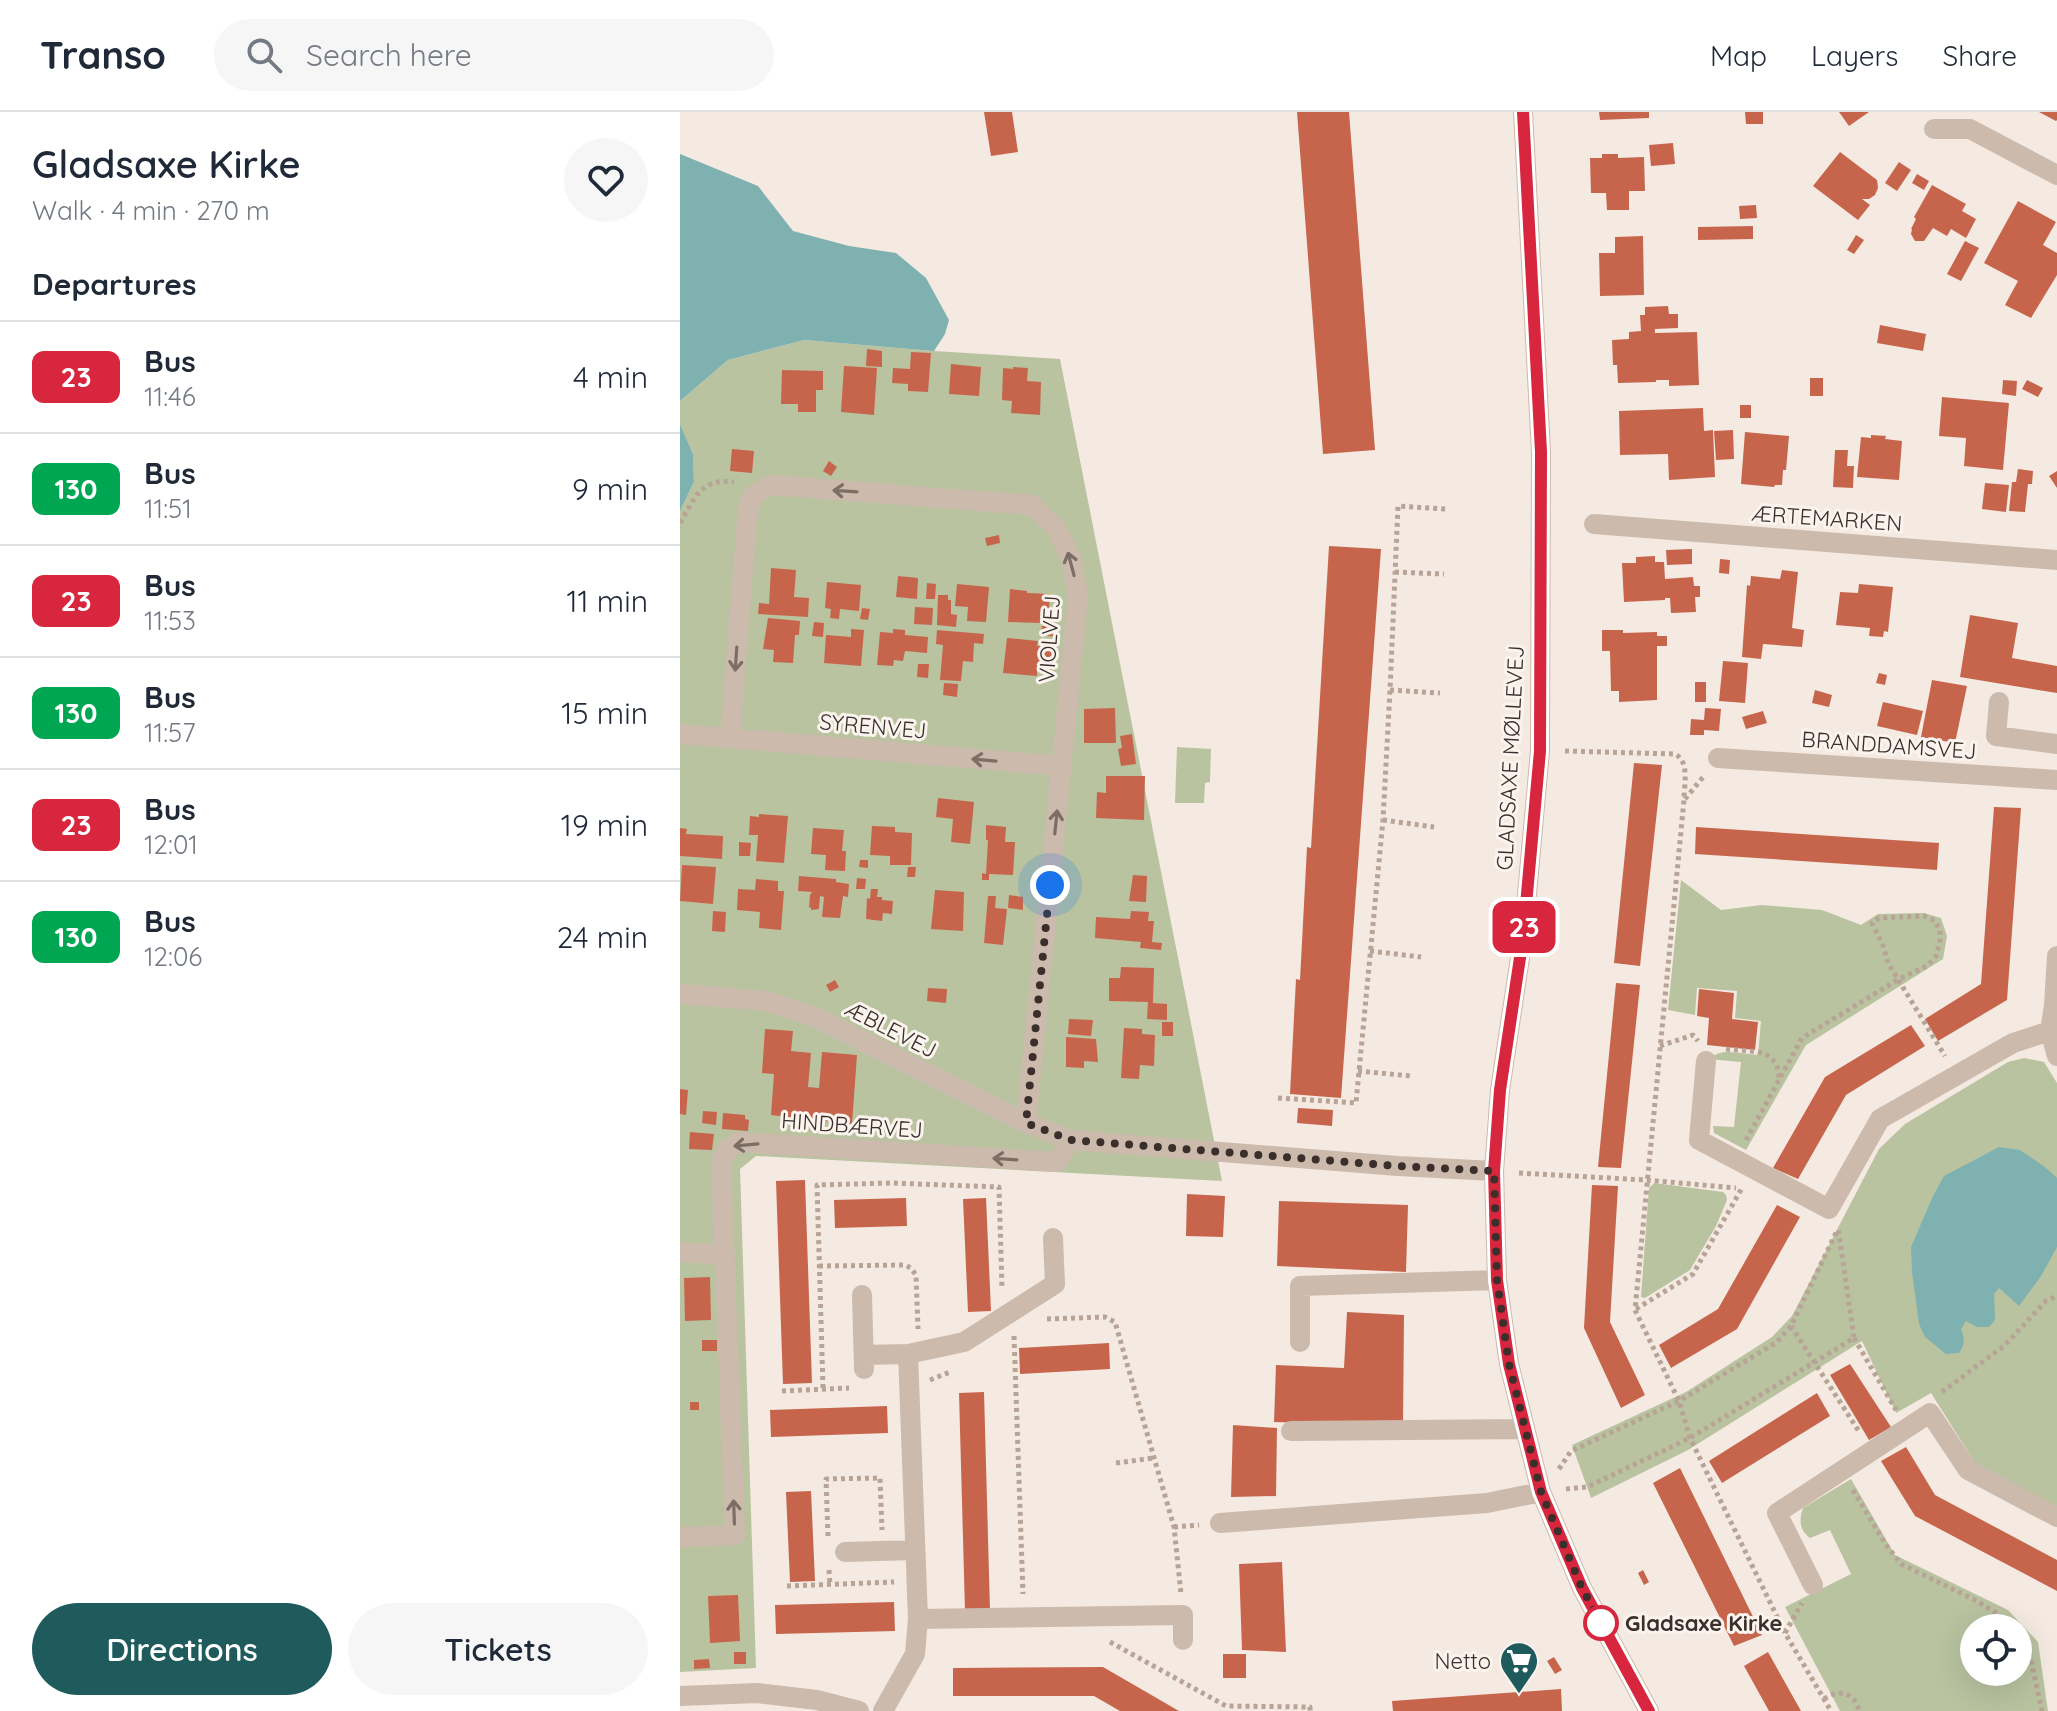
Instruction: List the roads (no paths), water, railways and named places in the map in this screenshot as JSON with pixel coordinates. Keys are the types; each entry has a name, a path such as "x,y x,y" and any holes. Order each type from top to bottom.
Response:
{"street":[{"name":"GLADSAXE MØLLEVEJ","path":"1523,112 1541,452 1540,751 1523,938 1500,1090 1494,1171 1497,1280 1509,1364 1541,1492 1582,1588 1649,1711"},
{"path":"1934,129 1970,129 2057,175"},
{"name":"VIOLVEJ","path":"730,738 748,507 755,494 771,485 1032,505 1056,528 1072,560 1078,597 1026,1123"},
{"name":"ÆRTEMARKEN","path":"1594,524 2057,560"},
{"path":"1999,702 1996,736 2057,744"},
{"name":"SYRENVEJ","path":"680,734 1062,766"},
{"name":"BRANDDAMSVEJ","path":"1718,758 2057,780"},
{"path":"2057,956 2050,1031 2057,1056"},
{"name":"ÆBLEVEJ","path":"680,994 766,1001 815,1017 1026,1123 1071,1140 1494,1171"},
{"path":"1707,1056 1699,1140 1829,1209 1880,1119 2013,1043 2050,1031"},
{"name":"HINDBÆRVEJ","path":"680,1537 735,1535 721,1162 727,1150 739,1142 1057,1162 1071,1140"},
{"path":"862,1295 864,1362 964,1342 1009,1324 1055,1284 1053,1238"},
{"path":"680,1252 725,1255"},
{"path":"1300,1342 1300,1286 1497,1280"},
{"path":"883,1711 915,1654 918,1619 914,1550 914,1353"},
{"path":"1813,1585 1777,1513 1930,1413 1968,1470 2057,1517"},
{"path":"1291,1431 1525,1429"},
{"path":"1220,1523 1487,1503 1541,1492"},
{"path":"836,1546 883,1551 914,1550"},
{"path":"918,1619 1183,1615 1183,1640"},
{"path":"680,1696 757,1693 817,1700 859,1711"}],"water":[{"path":"680,154 758,186 793,231 849,246 896,253 926,278 949,320 945,334 934,351 804,340 728,360 680,401"},
{"path":"680,424 693,454 694,482 680,511"},
{"path":"1999,1147 2020,1150 2057,1178 2057,1247 2019,1306 1999,1288 1994,1294 1995,1320 1989,1327 1977,1327 1966,1321 1961,1329 1964,1341 1961,1350 1946,1354 1925,1337 1919,1324 1911,1247 1944,1176"}],"place":[{"name":"Gladsaxe Kirke","path":"1601,1623"},
{"name":"Netto","path":"1519,1695"}]}
